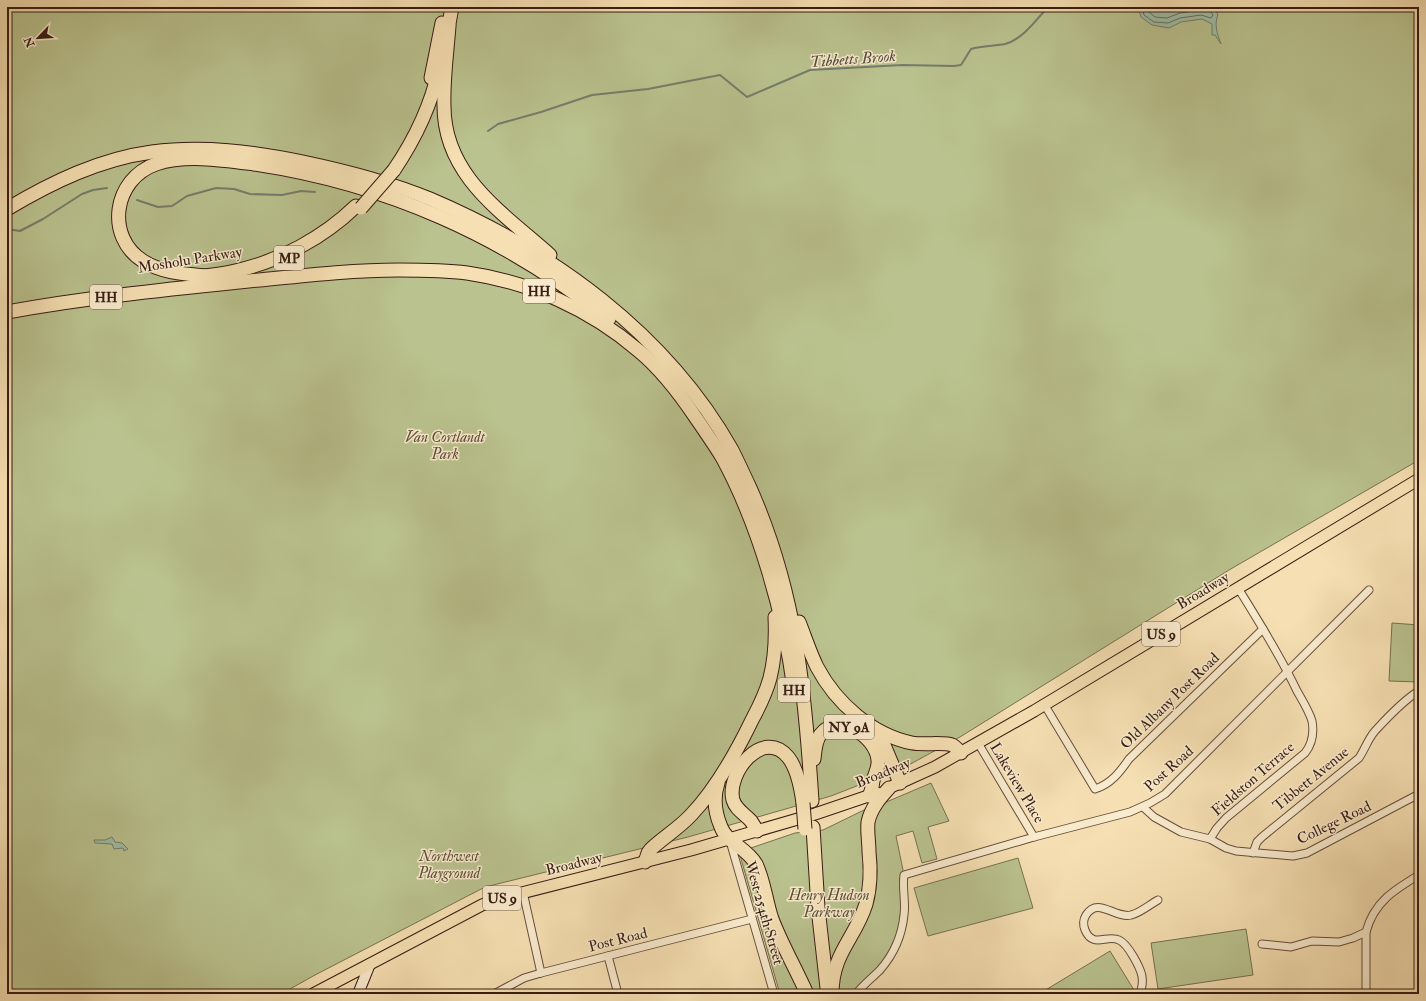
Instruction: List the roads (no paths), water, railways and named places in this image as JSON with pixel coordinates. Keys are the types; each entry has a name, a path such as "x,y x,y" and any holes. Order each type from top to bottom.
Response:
{"highway":[{"name":"Mosholu Parkway","path":"391,169 424,101 431,75 444,7"},
{"name":"Mosholu Parkway","path":"7,304 109,288 206,281 284,254 325,232 358,207 391,169 413,140 428,108 436,82 452,7"},
{"path":"449,26 444,81 444,112 449,141 460,167 479,192 588,290"},
{"name":"HH","path":"7,209 62,179 96,165 129,156 154,151 194,149 227,150 263,154 356,174 429,199 481,223 507,237 560,270 621,316 645,337 670,363 710,414 734,453 769,535 792,678 808,802 811,921 819,994"},
{"path":"206,281 153,266 132,253 123,239 118,219 122,198 133,180 150,167 168,161 187,159 243,163 298,172 355,186 413,205 469,229 513,253 565,285 617,325 636,342 654,365"},
{"name":"HH","path":"7,312 206,281 378,270 445,271 483,276 530,288 571,305 614,331 640,351 685,401 722,457 791,614 805,708 811,784 808,802"},
{"path":"776,580 819,671 836,695 881,739 895,786 874,808 869,818 868,834 871,878 869,893 862,913 837,961 833,975 832,994"},
{"path":"776,580 774,611 776,634 770,679 745,734 721,776 716,788 715,804 724,834 748,853 757,867 773,922 807,994"},
{"path":"860,718 900,740 921,744 950,744 961,753"},
{"name":"NY 9A","path":"811,784 815,751 819,737 830,728 846,726 855,730 866,738 872,744 877,754 877,770 869,796"},
{"path":"757,831 750,820 738,809 733,800 732,790 734,780 739,769 756,750 766,747 782,751 792,763 808,802"},
{"path":"645,862 651,849 677,829 694,812 721,776"},
{"name":"HH","path":"809,828 827,994"}],"main road":[{"name":"Broadway","path":"313,994 482,905 500,898 645,862 815,814 869,796 926,772 1044,704 1419,479"}],"street":[{"name":"Fieldston Terrace","path":"1210,839 1226,818 1300,758 1309,748 1312,737 1312,722 1288,671 1238,588"},
{"name":"Post Road","path":"856,994 888,960 896,946 904,917 904,875 1034,837 1130,812 1143,807 1165,794 1369,590"},
{"name":"Old Albany Post Road","path":"1044,704 1095,789 1106,784 1112,779 1133,755 1263,629"},
{"name":"Tibbett Avenue","path":"1253,853 1257,842 1262,837 1359,758 1366,749 1375,731 1409,698 1419,691"},
{"name":"Lakeview Place","path":"978,743 1034,837"},
{"name":"College Road","path":"1143,807 1154,817 1181,832 1192,836 1210,839 1226,848 1236,851 1293,856 1307,853 1419,794"},
{"name":"West 254th Street","path":"729,839 774,994"},
{"path":"1366,994 1366,932 1368,923 1385,898 1395,889 1419,875"},
{"path":"523,892 541,973"},
{"path":"1140,994 1142,985 1141,971 1125,944 1120,940 1113,938 1100,941 1094,940 1085,931 1083,920 1088,912 1095,908 1104,908 1118,915 1131,915 1158,900"},
{"name":"Post Road","path":"494,994 524,978 541,973 752,919"},
{"path":"1262,944 1292,947 1312,941 1339,942 1366,932"},
{"path":"608,956 618,994"},
{"path":"358,994 370,964"}],"water":[{"path":"1138,7 1211,7 1218,14 1216,25 1221,44 1215,35 1212,35 1212,24 1202,19 1181,22 1169,28 1152,25 1141,17"},
{"path":"112,837 115,842 122,843 128,849 124,851 123,848 114,849 112,844 95,843 94,840 105,840"}],"waterway":[{"name":"Tibbetts Brook","path":"488,131 498,124 541,112 592,95 648,89 720,75 747,97 810,70 902,65 961,65 971,49 1012,42 1023,34 1048,7"},
{"name":"Tibbetts Brook","path":"7,229 20,231 43,219 82,194 93,190 107,188"},
{"name":"Tibbetts Brook","path":"137,200 158,207 172,206 187,196 216,188 234,189 250,194 282,195 301,191 315,192"}],"park label":[{"name":"Van Cortlandt Park","path":"445,446"},
{"name":"Northwest Playground","path":"449,864"},
{"name":"Henry Hudson Parkway","path":"829,904"}]}
